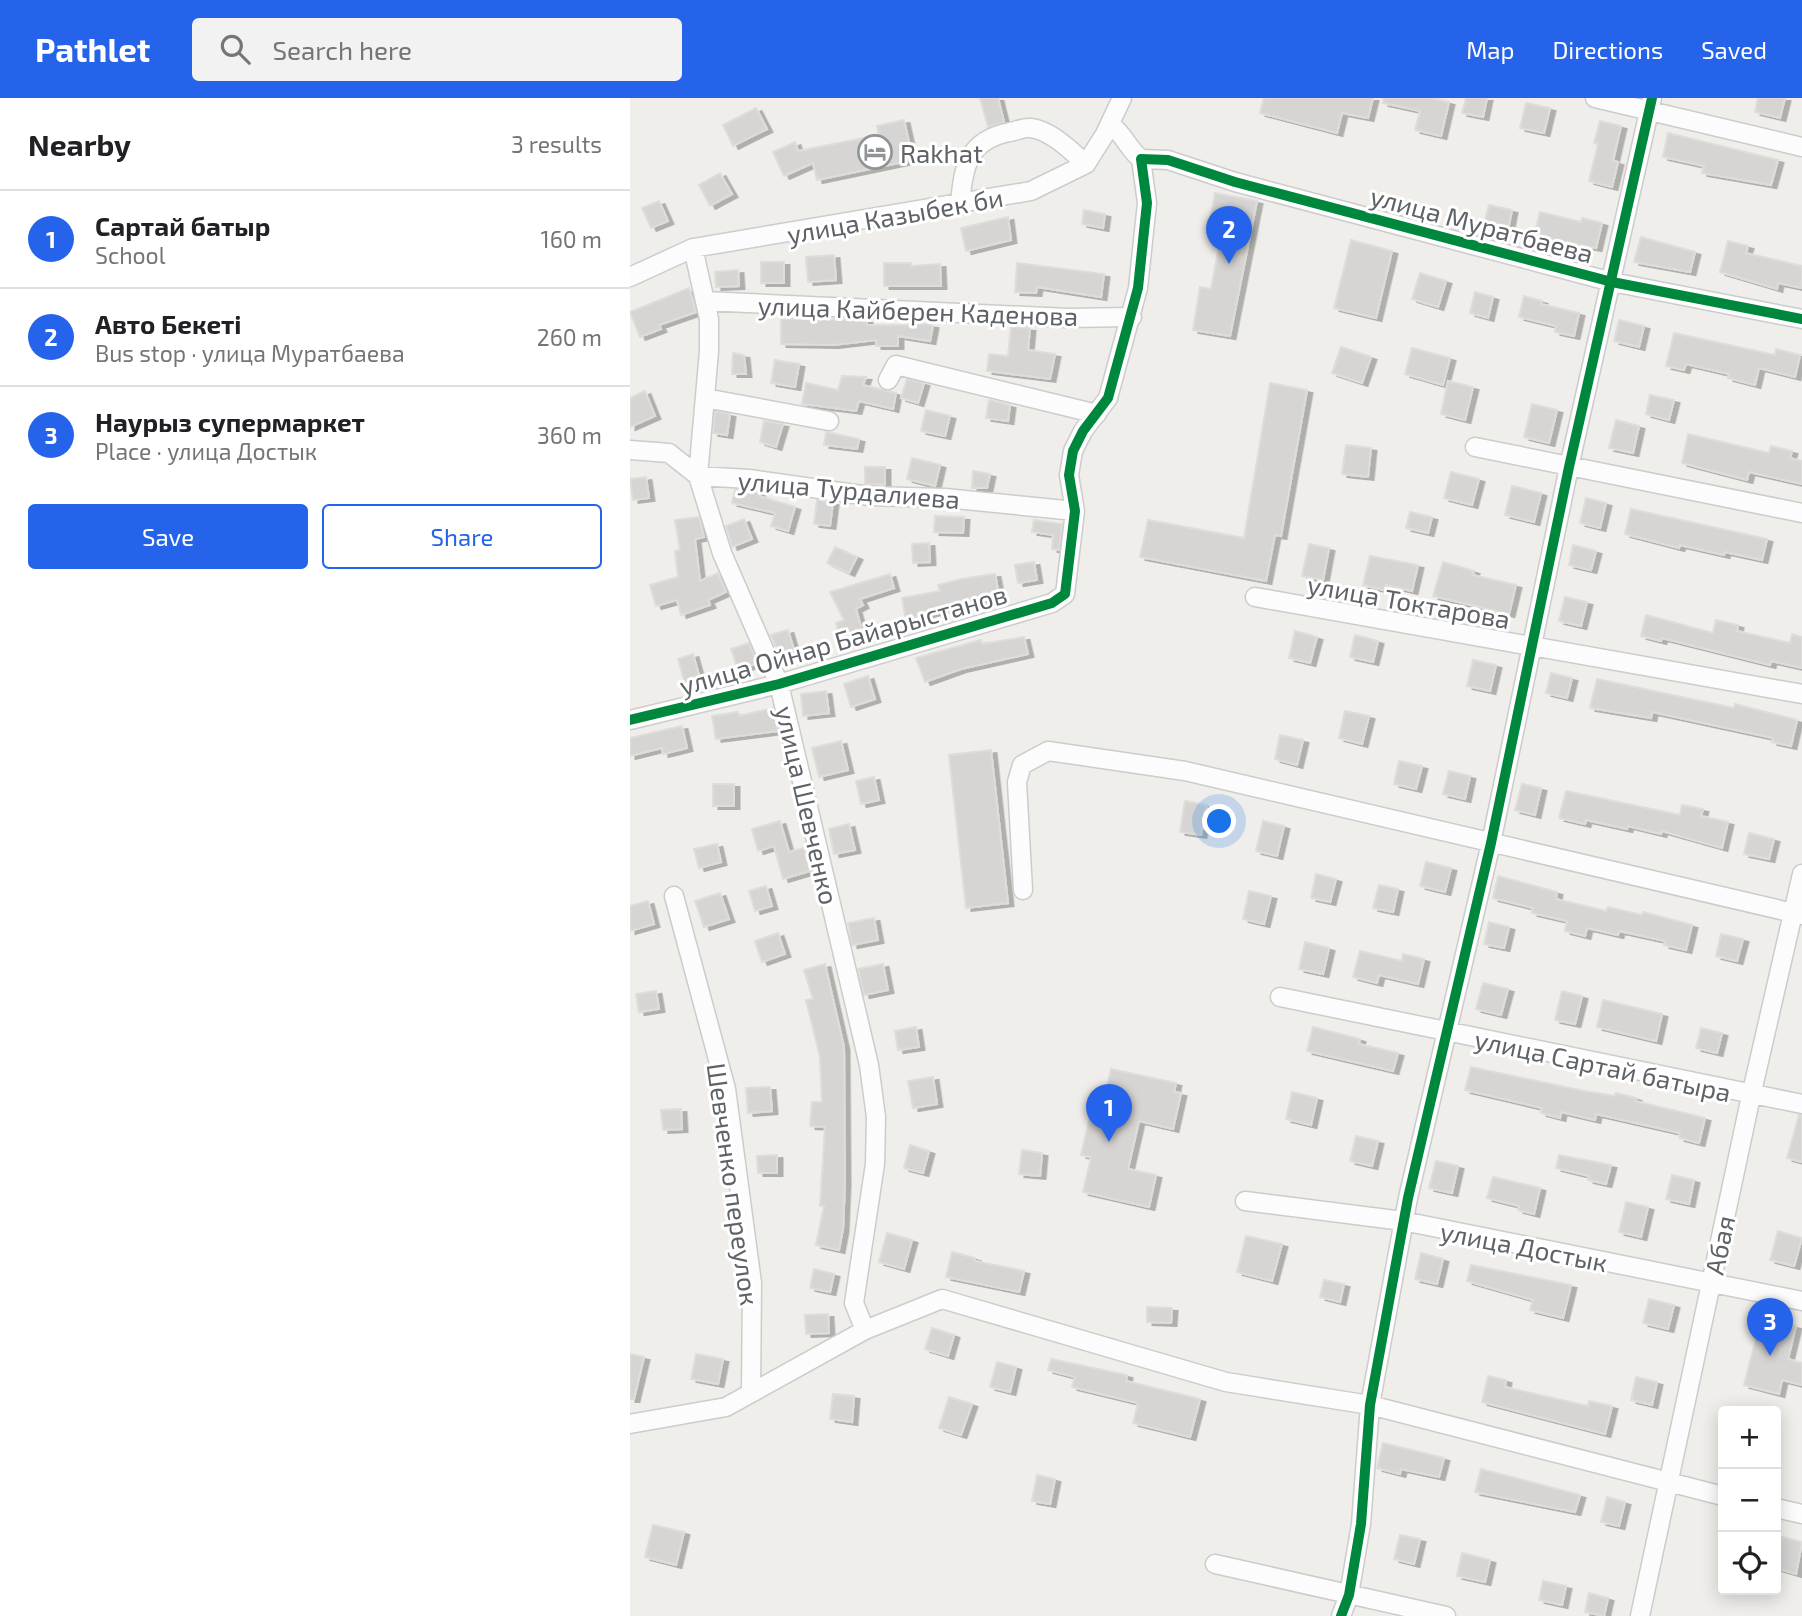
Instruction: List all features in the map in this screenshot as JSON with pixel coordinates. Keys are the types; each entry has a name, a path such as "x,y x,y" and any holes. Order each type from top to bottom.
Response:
{"street":[{"path":"960,205 962,181 976,144 989,136 1030,128 1056,139 1086,164 1122,98"},
{"path":"1595,98 1651,104 1802,147"},
{"path":"1341,1616 1349,1594 1361,1524 1370,1405 1403,1221 1491,843 1569,467 1651,104"},
{"path":"1075,511 1069,475 1073,451 1108,398 1132,317 1146,223 1141,159 1131,152 1120,131 1110,124"},
{"name":"улица Муратбаева","path":"1141,159 1168,160 1235,182 1612,282 1802,319"},
{"name":"улица Казыбек би","path":"630,277 693,248 1031,191 1086,164"},
{"name":"улица Шевченко","path":"693,248 705,301 709,351 698,476 722,553 779,684 869,1065 876,1117 875,1164 854,1303 865,1330"},
{"name":"улица Кайберен Каденова","path":"705,301 1068,318 1132,317"},
{"path":"888,380 896,365 1097,414"},
{"path":"705,398 829,421"},
{"path":"1475,447 1802,513"},
{"path":"630,450 669,453 698,476"},
{"name":"улица Турдалиева","path":"698,476 749,479 869,495 945,498 1075,511"},
{"name":"улица Ойнар Байарыстанов","path":"630,720 779,684 1052,603 1065,594 1075,511"},
{"name":"улица Токтарова","path":"1255,597 1802,694"},
{"path":"1023,890 1017,782 1021,765 1040,754 1097,756 1185,771 1798,914"},
{"name":"Абая","path":"1640,1616 1751,1096 1798,914 1802,874"},
{"name":"Шевченко переулок","path":"674,896 726,1089 752,1283 751,1393"},
{"name":"улица Сартай батыра","path":"1280,997 1751,1096 1802,1104"},
{"name":"улица Достык","path":"1245,1201 1403,1221 1802,1301"},
{"path":"630,1424 726,1407 865,1330 942,1299 1226,1382 1370,1405 1718,1495"},
{"path":"1781,1509 1802,1514"},
{"path":"1215,1564 1446,1616"}],"building":[{"path":"980,98 998,98 1004,122 988,127"},
{"path":"1264,98 1373,98 1368,118 1342,113 1337,133 1260,113"},
{"path":"1384,98 1432,98 1449,102 1441,136 1415,130 1420,111 1383,103"},
{"path":"1466,98 1487,98 1483,117 1462,113"},
{"path":"1758,98 1785,98 1780,118 1755,112"},
{"path":"1526,103 1550,108 1544,133 1520,128"},
{"path":"756,108 767,129 733,146 723,125"},
{"path":"904,120 913,160 817,180 813,163 784,176 773,152 795,142 798,151 879,135 877,126"},
{"path":"1600,121 1621,126 1613,161 1618,162 1612,187 1589,181 1598,144 1594,143"},
{"path":"1668,133 1778,160 1771,185 1702,173 1704,166 1663,157"},
{"path":"720,173 732,194 710,206 699,185"},
{"path":"1215,193 1257,201 1230,336 1193,330 1200,287 1211,289 1221,236 1208,233"},
{"path":"659,201 668,221 651,228 642,208"},
{"path":"1489,205 1512,210 1508,230 1484,225"},
{"path":"1084,210 1105,214 1103,228 1082,224"},
{"path":"1540,212 1581,222 1582,218 1602,223 1596,248 1534,236"},
{"path":"1008,217 1011,240 966,251 961,228"},
{"path":"1641,237 1695,252 1690,272 1634,262"},
{"path":"1351,240 1392,251 1376,318 1334,308"},
{"path":"1728,241 1748,246 1746,253 1802,266 1802,288 1778,283 1777,289 1720,272"},
{"path":"834,255 836,280 808,282 806,257"},
{"path":"761,262 784,262 784,283 761,283"},
{"path":"884,263 911,263 911,266 940,264 941,286 884,286"},
{"path":"1017,263 1104,274 1101,297 1037,287 1036,293 1015,292"},
{"path":"738,270 739,286 716,287 715,272"},
{"path":"1420,273 1446,281 1438,307 1412,299"},
{"path":"689,288 696,312 659,325 661,329 640,337 630,312"},
{"path":"1475,292 1493,297 1488,318 1470,313"},
{"path":"1524,296 1542,301 1541,304 1579,313 1574,336 1555,332 1556,326 1519,317"},
{"path":"781,319 867,320 867,325 909,325 910,322 933,325 930,341 898,336 898,346 876,346 876,340 833,345 781,344"},
{"path":"1619,320 1644,326 1639,347 1614,341"},
{"path":"1011,327 1030,328 1028,350 1055,354 1050,379 987,371 989,354 1008,356"},
{"path":"1674,333 1775,355 1776,349 1800,355 1795,377 1759,368 1755,385 1728,378 1729,374 1686,364 1684,370 1666,366"},
{"path":"1341,347 1371,357 1362,383 1332,373"},
{"path":"1412,348 1450,358 1443,385 1405,374"},
{"path":"733,353 744,355 746,374 732,374"},
{"path":"775,360 799,364 795,387 771,383"},
{"path":"842,376 866,377 863,385 896,393 893,409 859,401 856,411 802,404 806,383 838,390"},
{"path":"907,379 924,383 918,403 901,398"},
{"path":"1448,381 1473,387 1465,420 1441,414"},
{"path":"1270,383 1307,390 1281,536 1275,535 1266,581 1140,557 1148,520 1244,538"},
{"path":"645,391 655,416 630,427 630,398"},
{"path":"1650,395 1674,400 1669,420 1646,414"},
{"path":"989,400 1010,405 1008,421 986,418"},
{"path":"1532,404 1557,410 1549,443 1524,437"},
{"path":"926,410 950,416 945,436 921,431"},
{"path":"715,411 730,414 727,435 713,433"},
{"path":"1616,420 1639,426 1633,453 1609,448"},
{"path":"764,421 783,424 776,447 760,442"},
{"path":"826,432 859,439 857,449 824,445"},
{"path":"1688,434 1769,453 1771,446 1792,451 1790,458 1802,461 1802,484 1749,472 1747,480 1682,463"},
{"path":"1346,445 1371,448 1368,477 1342,474"},
{"path":"912,458 940,465 935,486 907,479"},
{"path":"865,467 885,467 885,485 865,484"},
{"path":"973,471 990,474 987,488 972,488"},
{"path":"1451,472 1479,479 1472,505 1444,498"},
{"path":"646,477 649,498 633,500 630,479"},
{"path":"1512,486 1541,493 1534,522 1505,515"},
{"path":"735,490 760,492 759,496 795,507 788,531 771,526 775,513 732,503"},
{"path":"1586,498 1606,503 1600,528 1580,523"},
{"path":"817,500 833,502 830,526 814,524"},
{"path":"1631,509 1767,539 1762,560 1680,545 1679,548 1625,534"},
{"path":"1410,512 1432,517 1428,533 1406,528"},
{"path":"935,516 964,517 963,533 934,532"},
{"path":"699,517 704,537 695,539 700,581 718,573 726,592 708,600 710,605 681,615 677,600 656,606 650,585 678,577 675,551 680,550 675,520"},
{"path":"744,519 752,539 732,547 726,526"},
{"path":"1034,520 1062,524 1059,550 1052,549 1053,535 1032,532"},
{"path":"929,543 930,562 913,563 912,544"},
{"path":"1309,544 1329,548 1323,580 1302,576"},
{"path":"1573,545 1596,551 1591,570 1569,565"},
{"path":"835,547 857,557 849,573 827,563"},
{"path":"1370,556 1418,565 1412,591 1386,585 1384,590 1363,585"},
{"path":"1034,562 1037,580 1018,583 1015,565"},
{"path":"1443,562 1474,571 1473,575 1516,585 1509,614 1433,596"},
{"path":"890,574 894,588 860,599 863,605 856,609 863,634 841,641 836,623 844,620 830,592"},
{"path":"995,574 999,595 906,620 902,598 940,591 938,585 961,579"},
{"path":"1565,597 1587,602 1581,626 1559,621"},
{"path":"1646,615 1713,633 1716,620 1738,625 1737,631 1790,643 1792,634 1802,637 1802,668 1771,661 1770,665 1662,638 1661,641 1641,636"},
{"path":"788,630 794,650 779,655 771,635"},
{"path":"1295,631 1317,637 1310,663 1289,658"},
{"path":"1355,635 1378,641 1373,662 1350,657"},
{"path":"1024,637 1028,654 961,669 925,682 916,658 981,640 982,644"},
{"path":"749,643 758,663 738,670 731,649"},
{"path":"693,654 700,679 685,683 678,659"},
{"path":"1473,660 1496,665 1490,691 1467,686"},
{"path":"1551,673 1572,678 1567,698 1546,693"},
{"path":"868,676 875,699 851,707 844,684"},
{"path":"1597,679 1734,708 1735,704 1797,720 1791,746 1772,742 1773,738 1652,712 1651,718 1590,708"},
{"path":"826,691 829,713 803,716 801,694"},
{"path":"773,708 778,731 716,739 712,716 738,712 739,716"},
{"path":"1345,711 1369,716 1362,744 1339,738"},
{"path":"682,726 687,748 663,754 662,748 630,756 630,738"},
{"path":"1280,735 1303,740 1297,765 1275,759"},
{"path":"841,741 848,770 819,777 812,748"},
{"path":"991,750 1008,903 966,908 949,755"},
{"path":"1399,761 1422,766 1416,789 1394,784"},
{"path":"1449,771 1470,776 1465,799 1443,794"},
{"path":"874,777 879,800 861,804 856,781"},
{"path":"713,784 734,784 734,806 713,806"},
{"path":"1522,784 1541,788 1535,815 1515,810"},
{"path":"1566,791 1680,815 1682,805 1703,809 1701,816 1728,822 1722,848 1662,831 1661,834 1628,826 1627,829 1586,820 1585,824 1559,818"},
{"path":"1185,801 1207,805 1201,835 1180,832"},
{"path":"780,821 789,852 804,848 810,871 783,879 774,846 758,851 752,829"},
{"path":"1263,821 1284,826 1277,856 1256,851"},
{"path":"849,824 855,850 834,854 829,829"},
{"path":"1749,833 1774,839 1769,859 1744,854"},
{"path":"717,844 721,862 699,868 694,849"},
{"path":"1426,862 1451,868 1445,892 1420,886"},
{"path":"1316,874 1336,879 1330,902 1311,898"},
{"path":"1498,876 1557,892 1556,899 1606,911 1608,907 1642,915 1643,912 1692,925 1686,950 1664,945 1665,941 1619,931 1618,935 1587,928 1585,936 1565,931 1567,921 1532,913 1533,908 1493,898"},
{"path":"1379,885 1398,889 1393,912 1373,908"},
{"path":"766,886 772,906 755,911 749,891"},
{"path":"1249,891 1271,896 1264,924 1243,919"},
{"path":"720,893 729,919 704,927 695,901"},
{"path":"648,901 654,924 630,931 630,906"},
{"path":"874,918 878,940 852,945 848,923"},
{"path":"1489,922 1509,927 1504,948 1484,944"},
{"path":"778,933 785,954 762,962 755,941"},
{"path":"1721,934 1743,939 1737,961 1716,956"},
{"path":"1305,942 1329,948 1323,974 1299,969"},
{"path":"1360,951 1402,961 1403,954 1424,959 1418,984 1379,975 1377,983 1353,977"},
{"path":"825,964 844,1047 845,1182 843,1229 839,1250 816,1245 824,1206 820,1206 825,1127 810,1126 812,1102 822,1102 820,1057 806,1000 813,999 804,970"},
{"path":"883,964 888,990 864,995 858,969"},
{"path":"1483,983 1508,989 1501,1015 1476,1009"},
{"path":"656,991 659,1009 639,1012 636,994"},
{"path":"1562,991 1582,996 1575,1024 1555,1020"},
{"path":"1603,1000 1662,1014 1656,1041 1597,1027"},
{"path":"916,1027 919,1047 898,1050 895,1031"},
{"path":"1313,1027 1360,1039 1359,1044 1398,1053 1393,1071 1307,1051"},
{"path":"1701,1028 1722,1033 1717,1053 1696,1048"},
{"path":"1471,1067 1584,1091 1615,1096 1616,1093 1636,1098 1635,1101 1705,1118 1699,1143 1679,1138 1680,1133 1596,1114 1595,1120 1561,1112 1560,1118 1541,1113 1542,1108 1465,1090"},
{"path":"1111,1069 1176,1083 1174,1092 1181,1093 1173,1129 1139,1121 1128,1169 1156,1175 1149,1207 1083,1192 1091,1157 1081,1155 1093,1103 1103,1105"},
{"path":"933,1077 937,1104 913,1108 908,1081"},
{"path":"770,1087 772,1111 748,1113 746,1088"},
{"path":"1292,1092 1317,1098 1311,1125 1286,1119"},
{"path":"681,1109 682,1129 663,1130 661,1110"},
{"path":"1799,1115 1802,1116 1802,1162 1787,1158"},
{"path":"1356,1136 1378,1141 1372,1166 1350,1161"},
{"path":"910,1145 929,1151 923,1173 904,1168"},
{"path":"1022,1150 1042,1153 1040,1176 1019,1174"},
{"path":"777,1155 777,1173 758,1173 757,1156"},
{"path":"1559,1155 1611,1165 1606,1184 1588,1180 1589,1176 1556,1168"},
{"path":"1436,1161 1458,1166 1452,1193 1429,1188"},
{"path":"1672,1175 1694,1180 1689,1204 1666,1199"},
{"path":"1493,1177 1540,1188 1534,1214 1518,1210 1519,1206 1487,1198"},
{"path":"1626,1202 1648,1207 1641,1237 1619,1232"},
{"path":"1778,1231 1802,1238 1794,1266 1770,1260"},
{"path":"887,1233 912,1240 904,1269 879,1262"},
{"path":"1246,1236 1282,1244 1272,1281 1237,1272"},
{"path":"952,1252 975,1258 975,1261 1024,1271 1019,1292 946,1277"},
{"path":"1421,1253 1443,1259 1437,1284 1415,1279"},
{"path":"1471,1265 1571,1285 1563,1318 1530,1310 1533,1300 1467,1281"},
{"path":"814,1269 834,1274 830,1292 810,1288"},
{"path":"1324,1280 1344,1284 1340,1302 1320,1297"},
{"path":"1649,1299 1674,1305 1668,1329 1643,1323"},
{"path":"1147,1307 1172,1308 1171,1323 1147,1322"},
{"path":"828,1314 829,1333 806,1334 805,1315"},
{"path":"1761,1318 1796,1326 1788,1359 1802,1363 1802,1385 1782,1380 1779,1394 1744,1385"},
{"path":"932,1328 954,1335 948,1356 925,1349"},
{"path":"630,1354 644,1357 634,1399 630,1399"},
{"path":"696,1354 723,1359 718,1384 691,1379"},
{"path":"1051,1359 1127,1375 1126,1381 1200,1399 1190,1437 1133,1423 1138,1403 1072,1387 1075,1377 1048,1370"},
{"path":"997,1362 1016,1367 1010,1392 990,1387"},
{"path":"1488,1376 1506,1380 1505,1387 1588,1406 1589,1401 1612,1406 1605,1434 1482,1402"},
{"path":"1636,1377 1657,1382 1652,1405 1631,1400"},
{"path":"833,1394 854,1396 852,1422 830,1419"},
{"path":"949,1397 972,1404 961,1435 939,1428"},
{"path":"1383,1443 1444,1458 1439,1477 1401,1469 1400,1474 1377,1468"},
{"path":"1481,1469 1580,1495 1575,1512 1475,1492"},
{"path":"1037,1475 1055,1479 1050,1504 1032,1501"},
{"path":"1607,1497 1625,1502 1619,1526 1601,1522"},
{"path":"653,1525 684,1532 676,1565 645,1557"},
{"path":"1400,1535 1420,1539 1414,1564 1394,1559"},
{"path":"1782,1537 1802,1542 1796,1574 1781,1570"},
{"path":"1462,1553 1490,1560 1485,1582 1457,1576"},
{"path":"1543,1581 1566,1586 1562,1605 1539,1600"},
{"path":"1589,1593 1608,1598 1604,1616 1585,1612"}],"cycle path":[{"path":"1341,1616 1349,1595 1361,1524 1370,1405 1408,1198 1491,843 1569,467 1652,98"},
{"path":"630,720 779,684 1052,603 1065,594 1075,511 1069,475 1073,451 1083,431 1108,398 1138,288 1147,203 1141,159 1168,160 1235,182 1612,282 1802,319"}],"place":[{"name":"Rakhat","path":"875,152"},
{"name":"Авто Бекетi","path":"1229,264"},
{"name":"Сартай батыр","path":"1109,1142"},
{"name":"Наурыз супермаркет","path":"1770,1356"}]}
